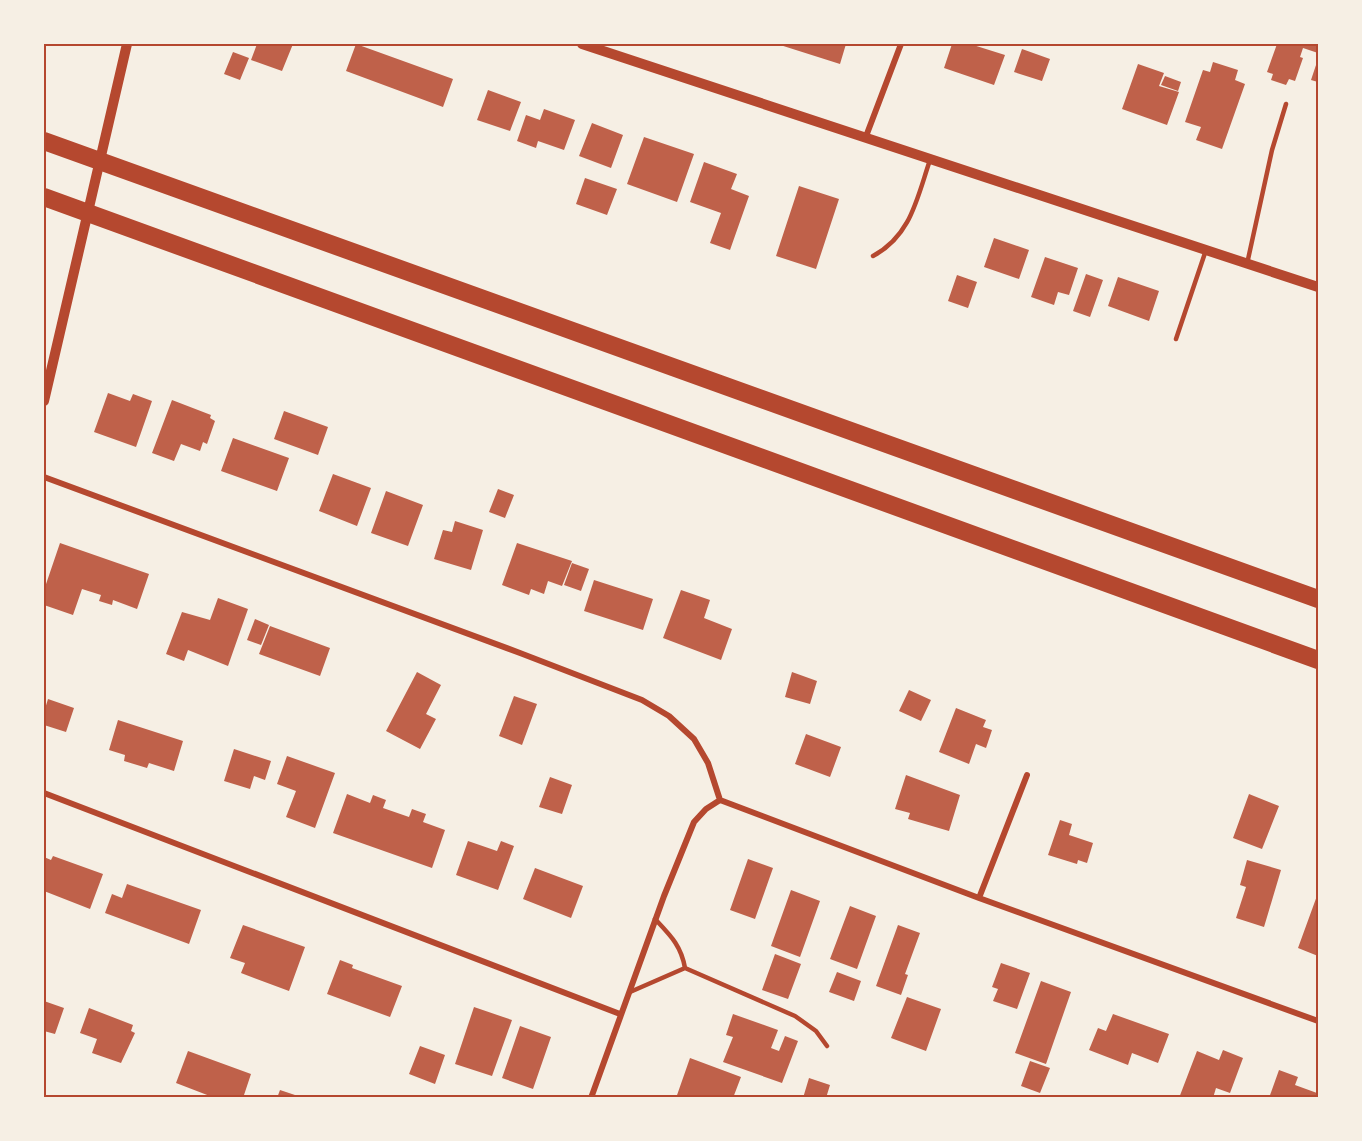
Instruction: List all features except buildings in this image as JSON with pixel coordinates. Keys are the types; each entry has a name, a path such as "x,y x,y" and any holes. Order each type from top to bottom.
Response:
{"highway":[{"path":"44,141 1318,599"},
{"path":"44,197 1318,660"}],"street":[{"path":"44,401 127,44"},
{"path":"582,44 1318,287"},
{"path":"865,139 901,44"},
{"path":"44,477 642,700 669,716 694,739 708,764 720,800"},
{"path":"979,898 1027,775"},
{"path":"44,793 620,1014"},
{"path":"720,800 979,898 1318,1021"},
{"path":"591,1098 627,993 694,822 706,809 720,800"}],"lane":[{"path":"1247,264 1272,150 1286,104"},
{"path":"873,256 891,245 905,228 930,160"},
{"path":"1176,339 1206,250"},
{"path":"655,919 678,945 686,968"},
{"path":"627,993 686,968 795,1016 816,1030 827,1046"}]}
